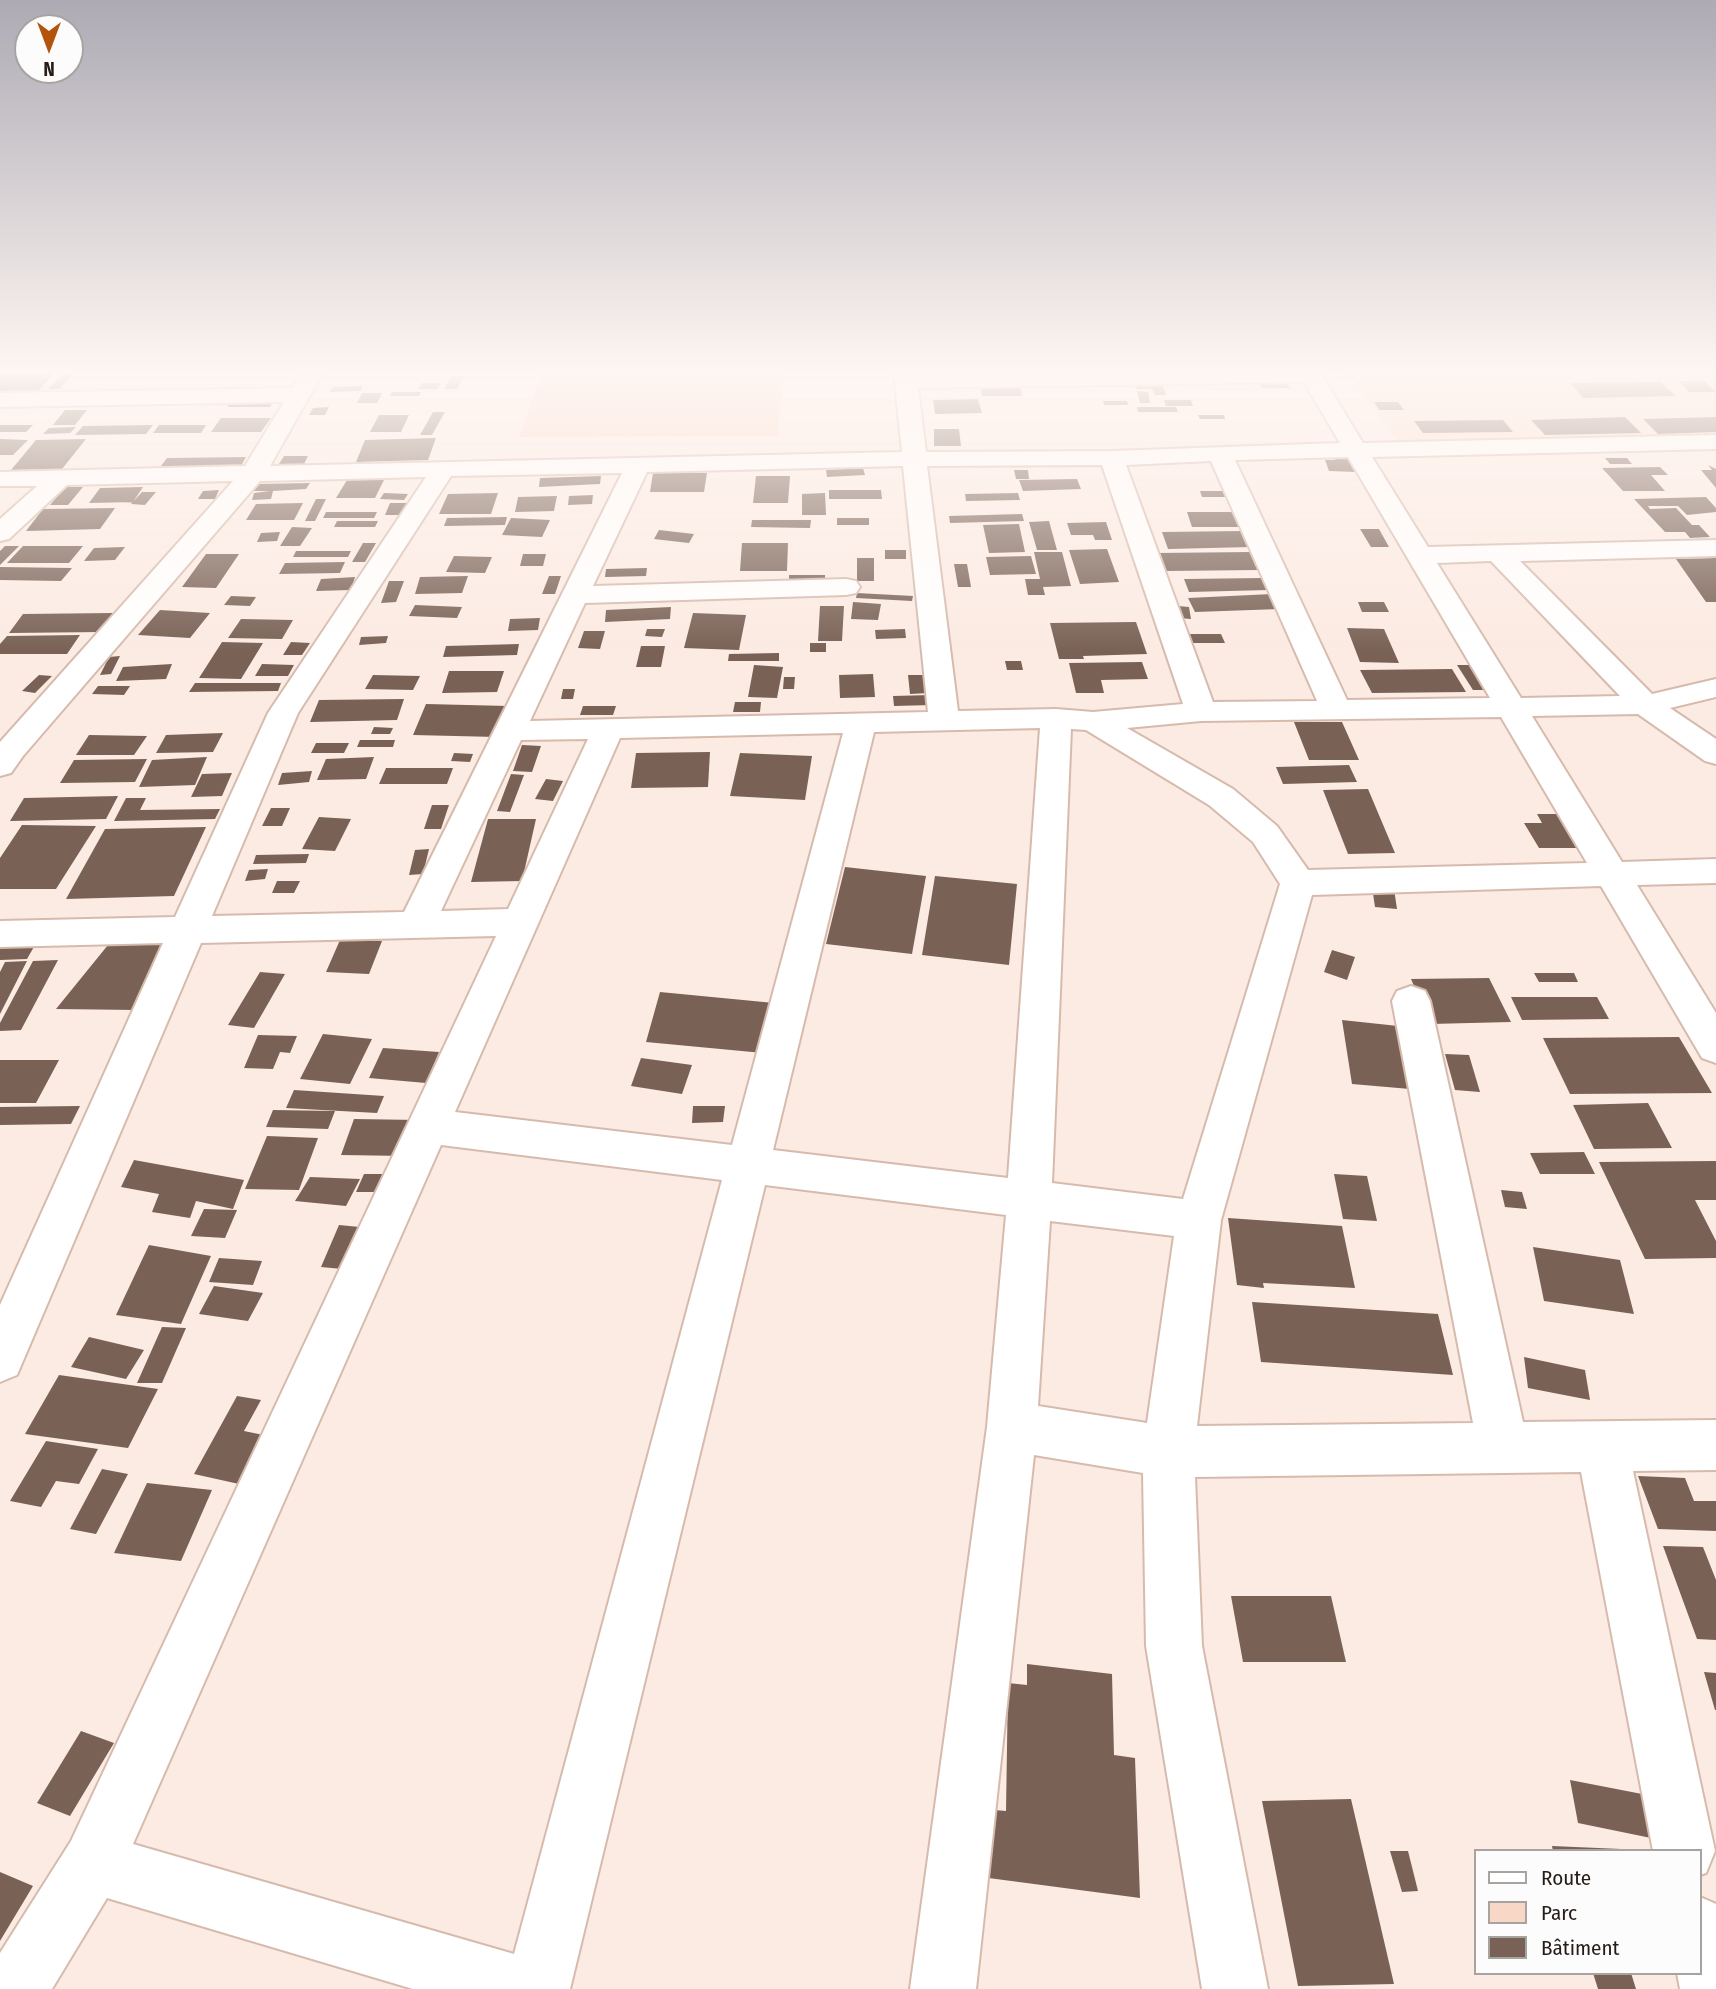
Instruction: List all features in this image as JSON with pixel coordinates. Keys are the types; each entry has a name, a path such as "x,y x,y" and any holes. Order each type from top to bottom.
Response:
{"street":[{"path":"3,756 257,467"},
{"path":"0,480 567,467"},
{"path":"416,924 637,467"},
{"path":"916,467 944,721"},
{"path":"1115,467 1201,712"},
{"path":"1226,467 1337,711"},
{"path":"1366,467 1716,1047"},
{"path":"0,1359 284,713 443,470"},
{"path":"0,533 60,478"},
{"path":"1420,555 1716,548"},
{"path":"1497,553 1645,705 1716,754"},
{"path":"576,595 846,587"},
{"path":"511,731 1075,719 1201,712 1645,705 1716,688"},
{"path":"1075,719 1221,797 1265,834 1298,883"},
{"path":"943,1989 1012,1427 1029,1199 1075,719"},
{"path":"537,1989 861,723"},
{"path":"15,1989 93,1863 609,729"},
{"path":"1298,883 1716,871"},
{"path":"1235,1989 1174,1646 1168,1452 1199,1220 1298,883"},
{"path":"0,934 521,922"},
{"path":"1411,1001 1503,1447"},
{"path":"428,1126 1199,1220"},
{"path":"1012,1427 1168,1452 1716,1446"},
{"path":"1602,1447 1684,1849"},
{"path":"93,1863 523,1989"},
{"path":"1702,1938 1713,1989"}],"building":[{"path":"14,467 64,467 62,469 11,470"},
{"path":"1327,467 1354,467 1356,472 1329,471"},
{"path":"1660,467 1668,475 1651,475 1665,491 1623,491 1602,468"},
{"path":"1709,467 1716,469 1716,488 1701,470 1712,470"},
{"path":"863,468 865,475 827,477 826,470"},
{"path":"1014,470 1028,470 1029,479 1016,479"},
{"path":"653,473 707,473 704,492 650,492"},
{"path":"601,476 600,484 539,487 540,478"},
{"path":"756,476 790,476 788,503 753,503"},
{"path":"1077,479 1081,489 1023,491 1019,480"},
{"path":"347,480 384,480 375,498 336,498"},
{"path":"310,483 306,489 273,491 271,499 252,500 254,493 270,491 253,491 256,484"},
{"path":"65,487 83,487 68,505 50,505"},
{"path":"143,487 133,502 89,503 100,488"},
{"path":"219,490 215,499 198,499 203,491"},
{"path":"829,490 881,490 882,499 829,499"},
{"path":"1200,491 1224,491 1227,497 1202,497"},
{"path":"142,492 156,492 145,505 131,504"},
{"path":"384,493 408,494 404,500 380,499"},
{"path":"498,493 491,514 439,514 448,494"},
{"path":"825,493 826,515 802,515 802,494"},
{"path":"1018,493 1020,500 966,501 965,494"},
{"path":"593,495 592,504 568,505 569,496"},
{"path":"557,496 554,511 515,512 518,497"},
{"path":"1706,497 1716,508 1716,512 1687,515 1678,506 1648,506 1650,509 1676,508 1692,525 1699,525 1710,537 1690,538 1685,532 1665,532 1634,499"},
{"path":"316,499 326,499 315,521 305,521"},
{"path":"303,503 294,520 246,520 256,504"},
{"path":"390,503 407,503 401,515 385,515"},
{"path":"115,508 100,529 26,531 43,509"},
{"path":"326,512 377,512 374,518 323,518"},
{"path":"1187,512 1234,512 1240,527 1192,527"},
{"path":"1022,514 1024,521 950,523 949,516"},
{"path":"507,517 505,525 444,526 447,518"},
{"path":"511,518 550,520 542,537 502,535"},
{"path":"837,518 869,518 869,525 837,525"},
{"path":"752,520 811,520 810,528 751,527"},
{"path":"337,521 378,521 375,527 334,527"},
{"path":"1049,521 1057,550 1037,550 1029,522"},
{"path":"1106,522 1112,540 1095,540 1093,535 1071,535 1067,523"},
{"path":"1019,524 1025,552 989,553 983,525"},
{"path":"292,527 312,528 300,546 280,546"},
{"path":"1360,529 1379,529 1389,547 1371,547"},
{"path":"659,530 694,534 689,543 654,539"},
{"path":"1243,531 1251,547 1168,549 1162,532"},
{"path":"280,532 277,541 257,542 261,533"},
{"path":"363,543 376,543 365,562 352,562"},
{"path":"742,543 788,543 787,571 740,571"},
{"path":"5,546 19,546 0,565 0,551"},
{"path":"23,546 83,546 69,563 7,563"},
{"path":"125,547 115,560 84,561 94,548"},
{"path":"1107,549 1119,582 1080,584 1069,550"},
{"path":"885,550 906,550 906,559 885,559"},
{"path":"296,551 351,551 348,557 293,557"},
{"path":"1034,552 1062,552 1071,586 1043,587 1045,595 1028,595 1025,579 1040,579"},
{"path":"1251,552 1259,570 1165,571 1158,553"},
{"path":"206,554 239,554 216,588 182,587"},
{"path":"523,554 546,554 543,566 520,566"},
{"path":"454,556 492,557 485,573 446,572"},
{"path":"1031,556 1036,574 990,575 986,557"},
{"path":"857,558 874,558 874,581 857,581"},
{"path":"1716,558 1716,602 1706,602 1676,559"},
{"path":"345,562 340,573 279,574 285,563"},
{"path":"954,564 967,564 971,587 958,587"},
{"path":"0,567 72,568 61,581 0,580"},
{"path":"647,568 646,576 605,577 606,569"},
{"path":"789,575 825,575 825,584 789,584"},
{"path":"468,576 462,593 415,594 420,577"},
{"path":"549,576 561,576 555,594 542,594"},
{"path":"355,577 351,590 316,591 321,579"},
{"path":"1262,578 1268,590 1189,592 1184,579"},
{"path":"389,581 404,581 396,602 381,603"},
{"path":"857,593 913,596 912,601 856,598"},
{"path":"1272,594 1280,609 1195,612 1188,598"},
{"path":"231,596 256,597 250,606 224,605"},
{"path":"853,602 881,604 878,620 851,619"},
{"path":"1358,602 1384,602 1389,612 1362,612"},
{"path":"415,605 462,607 457,618 409,616"},
{"path":"820,606 844,606 842,641 818,641"},
{"path":"1178,606 1189,607 1191,619 1179,618"},
{"path":"671,607 670,619 605,622 606,610"},
{"path":"160,610 210,613 190,638 138,635"},
{"path":"113,613 101,632 9,633 23,614"},
{"path":"693,613 746,615 739,650 684,648"},
{"path":"540,618 538,630 508,631 510,619"},
{"path":"241,619 293,620 282,639 228,638"},
{"path":"1136,622 1147,654 1083,656 1084,659 1059,659 1050,623"},
{"path":"1347,628 1384,629 1399,663 1360,662"},
{"path":"647,629 665,629 662,637 645,636"},
{"path":"905,629 906,638 876,639 875,630"},
{"path":"584,631 605,631 600,649 578,648"},
{"path":"1188,634 1221,634 1225,643 1191,643"},
{"path":"80,635 67,654 0,654 0,644 7,636"},
{"path":"388,636 386,643 359,645 361,637"},
{"path":"222,642 263,643 241,679 199,678"},
{"path":"291,642 310,643 302,655 283,655"},
{"path":"810,643 826,643 826,652 810,652"},
{"path":"519,644 517,655 443,657 446,646"},
{"path":"641,646 665,646 661,667 636,667"},
{"path":"779,653 779,661 728,661 729,654"},
{"path":"120,656 111,674 100,675 109,657"},
{"path":"1005,661 1021,661 1023,670 1007,670"},
{"path":"1142,662 1148,679 1101,680 1104,693 1076,693 1069,663"},
{"path":"172,664 166,679 116,681 123,667"},
{"path":"262,664 294,665 288,676 255,676"},
{"path":"754,665 783,667 777,698 748,697"},
{"path":"1457,665 1470,665 1486,690 1473,690"},
{"path":"1452,669 1466,692 1372,693 1360,670"},
{"path":"449,671 504,671 497,692 442,693"},
{"path":"873,674 875,697 840,698 839,675"},
{"path":"39,675 52,676 35,693 22,691"},
{"path":"373,675 420,676 413,690 365,689"},
{"path":"908,675 927,675 929,693 910,694"},
{"path":"784,677 795,677 794,689 783,689"},
{"path":"195,683 281,683 278,691 189,692"},
{"path":"98,686 130,686 124,695 92,694"},
{"path":"563,689 575,689 573,699 561,699"},
{"path":"931,695 932,705 894,706 893,696"},
{"path":"404,699 397,720 310,722 319,700"},
{"path":"735,702 761,702 760,712 733,712"},
{"path":"426,704 508,706 497,737 413,735"},
{"path":"583,706 616,706 613,715 580,715"},
{"path":"1294,722 1342,722 1359,760 1309,760"},
{"path":"374,727 393,728 390,734 371,734"},
{"path":"223,733 213,752 156,753 166,735"},
{"path":"89,735 147,736 134,755 76,755"},
{"path":"360,740 395,740 393,747 357,747"},
{"path":"316,743 349,743 344,753 311,753"},
{"path":"522,745 541,746 532,772 513,771"},
{"path":"710,752 708,787 631,788 636,753"},
{"path":"454,753 473,754 470,762 451,761"},
{"path":"740,753 812,756 805,800 730,796"},
{"path":"207,757 195,785 139,787 152,760"},
{"path":"374,757 366,779 317,780 326,759"},
{"path":"147,759 135,782 60,783 74,760"},
{"path":"1349,765 1357,782 1283,784 1276,767"},
{"path":"386,768 453,768 447,784 379,784"},
{"path":"312,771 309,782 278,785 282,773"},
{"path":"232,773 222,796 191,797 202,774"},
{"path":"511,774 524,775 510,812 497,811"},
{"path":"546,779 563,781 553,801 535,799"},
{"path":"1368,789 1395,853 1348,854 1323,790"},
{"path":"118,796 106,819 10,821 24,798"},
{"path":"126,798 146,798 140,810 220,809 215,819 114,821"},
{"path":"432,805 449,805 441,829 424,829"},
{"path":"271,808 290,808 282,826 262,826"},
{"path":"1537,814 1558,814 1577,848 1539,848 1524,823 1542,823"},
{"path":"319,817 351,819 335,851 302,849"},
{"path":"488,819 536,819 522,881 471,882"},
{"path":"22,825 96,826 56,889 0,889 0,858"},
{"path":"206,827 174,896 66,899 105,829"},
{"path":"429,849 423,874 409,875 415,850"},
{"path":"309,854 306,863 253,864 256,855"},
{"path":"845,867 926,876 912,954 826,944"},
{"path":"268,869 265,879 245,881 249,870"},
{"path":"935,876 1017,884 1009,965 922,955"},
{"path":"277,881 300,881 294,893 272,893"},
{"path":"1372,887 1394,889 1397,909 1375,907"},
{"path":"340,940 382,941 369,974 326,972"},
{"path":"174,944 136,1010 56,1009 108,945"},
{"path":"35,945 27,959 0,960 0,946"},
{"path":"1332,950 1355,957 1347,980 1324,972"},
{"path":"58,960 21,1030 0,1031 0,1023 33,961"},
{"path":"27,961 0,1014 0,972 5,962"},
{"path":"260,972 285,974 254,1028 228,1025"},
{"path":"1534,973 1574,973 1578,982 1539,982"},
{"path":"1489,978 1511,1022 1430,1024 1411,979"},
{"path":"660,992 774,1003 763,1053 646,1042"},
{"path":"1511,997 1597,997 1609,1019 1522,1020"},
{"path":"1342,1020 1398,1026 1410,1089 1352,1084"},
{"path":"323,1034 372,1039 350,1084 300,1079"},
{"path":"258,1035 297,1036 290,1053 280,1052 273,1069 244,1068"},
{"path":"1679,1037 1712,1093 1570,1094 1543,1038"},
{"path":"383,1048 439,1052 426,1083 369,1078"},
{"path":"1445,1054 1469,1055 1480,1092 1455,1090"},
{"path":"641,1058 692,1065 682,1094 631,1086"},
{"path":"0,1060 59,1060 36,1103 0,1103"},
{"path":"294,1090 384,1096 377,1113 286,1108"},
{"path":"1648,1103 1672,1148 1594,1149 1573,1105"},
{"path":"80,1106 71,1124 0,1125 0,1107"},
{"path":"693,1106 725,1106 723,1122 692,1123"},
{"path":"273,1110 335,1111 328,1129 266,1127"},
{"path":"354,1119 418,1120 406,1156 341,1155"},
{"path":"267,1136 318,1138 299,1190 245,1189"},
{"path":"1584,1152 1595,1174 1540,1174 1530,1153"},
{"path":"134,1160 244,1180 233,1209 196,1201 190,1218 152,1212 159,1194 121,1187"},
{"path":"1716,1161 1716,1200 1695,1200 1716,1241 1716,1258 1645,1259 1599,1162"},
{"path":"364,1174 385,1174 378,1192 356,1192"},
{"path":"1334,1174 1367,1176 1377,1221 1343,1219"},
{"path":"310,1177 360,1179 346,1206 295,1201"},
{"path":"1501,1190 1522,1192 1527,1209 1505,1207"},
{"path":"204,1209 237,1210 225,1238 191,1236"},
{"path":"1228,1218 1342,1226 1355,1288 1263,1283 1264,1288 1237,1285"},
{"path":"339,1225 370,1228 353,1270 321,1267"},
{"path":"149,1245 211,1256 181,1324 116,1315"},
{"path":"1533,1247 1620,1260 1634,1314 1544,1301"},
{"path":"219,1258 262,1261 253,1285 209,1282"},
{"path":"214,1286 263,1293 248,1321 199,1314"},
{"path":"1252,1302 1438,1314 1453,1375 1261,1362"},
{"path":"162,1327 186,1328 162,1383 137,1383"},
{"path":"89,1337 144,1350 126,1379 71,1367"},
{"path":"1524,1357 1585,1370 1590,1400 1528,1388"},
{"path":"59,1375 158,1389 128,1448 25,1434"},
{"path":"237,1396 261,1400 244,1431 273,1437 248,1486 194,1474"},
{"path":"46,1441 98,1449 79,1484 56,1481 41,1507 10,1501"},
{"path":"102,1469 128,1474 96,1534 70,1529"},
{"path":"1638,1476 1685,1478 1694,1501 1716,1501 1716,1531 1658,1529"},
{"path":"147,1483 212,1490 181,1561 114,1553"},
{"path":"1663,1546 1703,1547 1716,1580 1716,1640 1697,1639"},
{"path":"1231,1596 1331,1596 1346,1662 1243,1662"},
{"path":"1027,1664 1112,1674 1114,1755 1135,1758 1140,1898 981,1877 983,1809 1006,1811 1008,1683 1027,1685"},
{"path":"1704,1672 1716,1673 1716,1710 1715,1710"},
{"path":"81,1731 114,1743 70,1816 37,1803"},
{"path":"1570,1780 1642,1794 1651,1838 1578,1823"},
{"path":"1351,1799 1394,1984 1298,1986 1262,1801"},
{"path":"1552,1846 1621,1849 1553,1849"},
{"path":"1390,1851 1408,1851 1418,1891 1402,1892"},
{"path":"0,1872 33,1886 0,1941"},
{"path":"1594,1975 1632,1975 1636,1989 1598,1989"}]}
